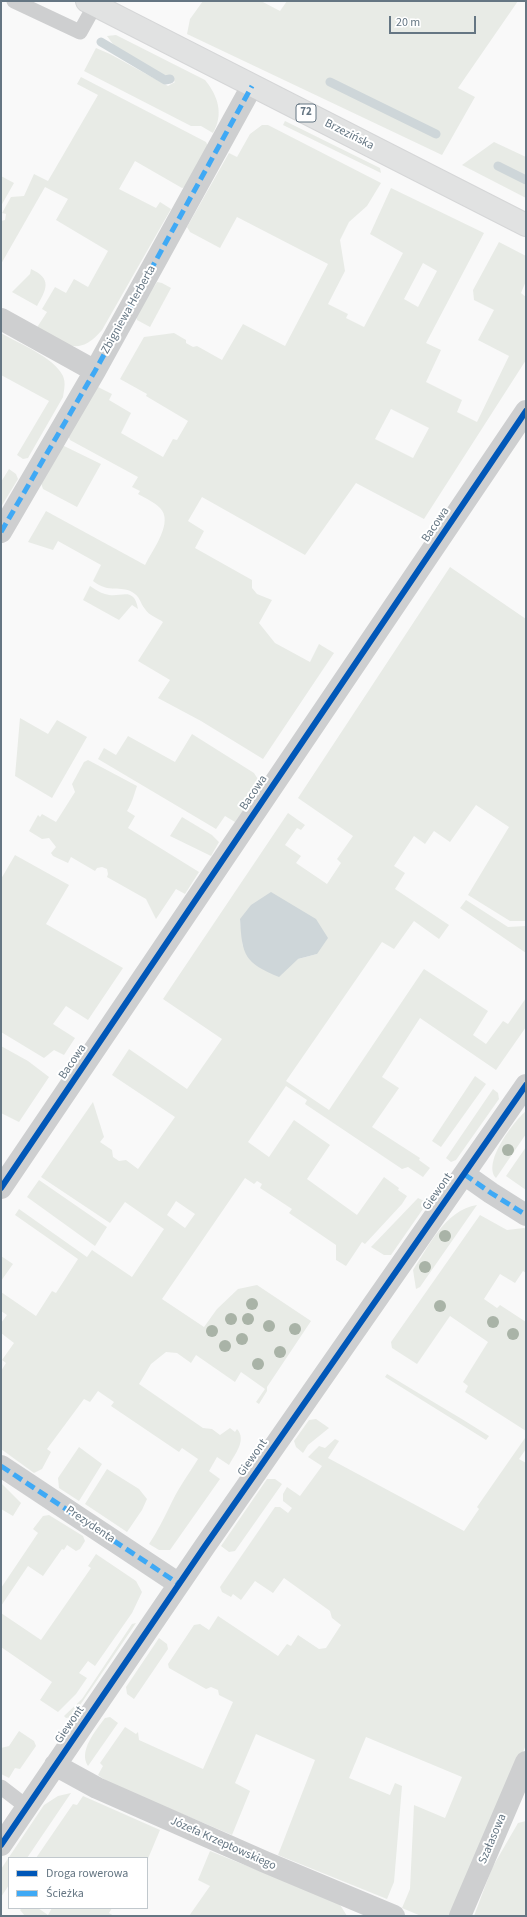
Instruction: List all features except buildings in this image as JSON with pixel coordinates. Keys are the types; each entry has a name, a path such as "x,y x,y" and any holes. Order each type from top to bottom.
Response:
{"main road":[{"name":"Brzezińska","path":"91,3 526,225"}],"street":[{"name":"Zbigniewa Herberta","path":"1,532 95,371 252,86"},
{"path":"1,319 95,371"},
{"name":"Bacowa","path":"1,1188 526,411"},
{"name":"Giewont","path":"1,1845 179,1584 526,1085"},
{"path":"464,1174 526,1215"},
{"name":"Prezydenta","path":"1,1466 179,1584"},
{"name":"Szałasowa","path":"460,1916 526,1762"},
{"name":"Józefa Krzeptowskiego","path":"55,1765 97,1788 364,1911 394,1916"}],"lane":[{"path":"14,1 80,32 91,3"},
{"path":"1,1787 27,1807"}],"shaded area":[{"path":"203,1 261,1 280,11 287,1 518,1 458,88 475,97 442,155 187,34 190,19"},
{"path":"116,35 205,80 210,86 218,105 218,119 213,133 201,126 191,126 84,71 96,48 110,54 168,86 175,82 168,75 165,76 115,47 107,36"},
{"path":"81,77 206,142 209,148 186,187 182,188 135,161 119,189 156,208 160,202 171,209 102,330 93,339 85,344 70,346 36,329 47,312 42,309 55,287 66,293 74,279 88,287 108,251 56,220 68,199 45,187 1,264 1,221 5,220 6,214 2,213 11,197 24,196 34,174 48,181 98,95 77,84"},
{"path":"285,121 380,168 381,173 283,125"},
{"path":"262,125 268,125 381,183 367,206 349,222 340,240 345,271 328,304 348,314 346,318 364,327 403,253 370,234 391,188 484,233 426,343 441,350 426,382 462,400 457,412 477,422 509,356 478,340 494,310 474,300 473,290 499,242 526,256 526,281 521,293 526,297 526,360 424,519 356,483 305,555 202,497 188,521 204,531 195,548 252,580 252,588 257,594 272,600 259,623 275,643 310,662 319,644 334,653 263,759 201,721 158,698 170,680 138,661 163,622 146,611 137,596 128,590 105,587 93,581 101,565 58,541 53,550 28,542 46,511 145,565 157,544 164,528 164,514 158,506 138,494 140,491 132,487 138,477 70,440 68,435 94,389 98,387 112,394 109,400 131,413 121,433 163,457 173,439 177,440 188,421 146,396 147,394 120,379 144,337 174,333 186,340 186,343 193,347 197,346 222,360 243,324 285,346 328,264 237,217 220,248 190,232 187,227 229,153 237,157 250,134","holes":["423,263 437,271 418,307 404,299","391,409 429,428 413,458 375,439"]},
{"path":"494,142 526,157 526,198 462,165"},
{"path":"1,176 14,183 1,206"},
{"path":"31,269 42,277 46,285 37,306 12,292 30,274"},
{"path":"157,282 171,288 150,327 137,320 136,316"},
{"path":"1,333 52,363 59,369 64,381 63,397 28,458 23,459 17,455 49,401 1,375"},
{"path":"62,445 101,464 77,507 43,489 41,483"},
{"path":"9,469 16,474 18,479 1,507 1,482"},
{"path":"450,567 526,619 526,921 510,921 468,895 509,827 476,805 450,842 434,831 425,844 414,836 394,866 405,873 395,889 449,925 439,939 414,921 394,949 382,942 286,1081 329,1110 424,969 488,1011 473,1035 486,1044 503,1021 508,1024 526,998 526,1027 496,1070 420,1018 382,1077 399,1088 372,1127 420,1158 419,1160 430,1168 423,1177 408,1167 402,1169 305,1104 307,1100 286,1086 248,1142 269,1157 294,1120 330,1145 307,1179 357,1215 384,1177 407,1196 402,1204 365,1244 362,1242 346,1266 336,1260 336,1245 289,1213 292,1209 260,1188 262,1184 257,1181 254,1184 245,1178 162,1299 204,1327 217,1309 238,1289 257,1285 311,1321 267,1387 267,1391 259,1404 256,1402 265,1389 241,1372 235,1382 196,1355 191,1363 177,1353 166,1352 151,1364 139,1384 203,1428 212,1429 220,1435 230,1428 235,1432 237,1429 241,1438 237,1452 229,1465 217,1457 209,1471 220,1479 170,1550 159,1550 149,1544 160,1526 172,1501 198,1459 182,1448 179,1452 111,1406 114,1402 98,1391 90,1402 84,1399 47,1449 51,1452 42,1469 34,1473 1,1449 1,1371 6,1363 2,1360 14,1343 1,1333 1,1323 7,1315 1,1311 1,1292 36,1316 52,1291 56,1293 78,1259 15,1215 19,1209 87,1257 92,1250 132,1277 164,1229 125,1202 110,1223 41,1177 93,1102 104,1137 100,1142 112,1150 113,1157 119,1161 126,1160 138,1169 175,1117 112,1075 129,1049 187,1089 222,1039 163,999 288,813 305,825 301,830 297,828 285,845 301,856 296,863 327,884 341,863 337,859 353,836 298,798","holes":["240,919 317,954 298,959 243,946","176,1201 195,1214 185,1228 167,1215"]},
{"path":"90,586 105,594 130,595 136,602 138,609 132,605 119,620 83,600"},
{"path":"20,718 48,734 57,720 87,737 52,798 15,776"},
{"path":"192,734 254,773 261,784 235,822 225,816 216,829 98,759 104,748 116,755 128,736 175,762"},
{"path":"88,760 137,786 132,802 127,811 135,816 128,828 199,872 185,894 176,889 156,919 146,899 107,877 107,869 102,867 97,868 95,871 71,857 68,863 53,856 51,853 56,847 49,838 42,839 29,831 38,815 40,817 42,814 56,822 75,792 72,784 84,762"},
{"path":"182,817 212,835 219,842 211,856 170,836"},
{"path":"15,855 69,885 46,924 123,968 88,1020 66,1006 53,1024 75,1038 64,1055 54,1050 44,1058 1,1032 1,879"},
{"path":"271,892 316,919 328,938 317,954 298,959 279,977 252,962 244,950 241,932 240,919 251,905"},
{"path":"466,900 508,927 526,926 526,953 460,908"},
{"path":"1,1046 28,1061 49,1077 19,1122 1,1113"},
{"path":"475,1076 486,1084 441,1147 432,1141"},
{"path":"493,1089 498,1093 499,1099 456,1160 451,1162 446,1158"},
{"path":"526,1111 526,1134 496,1178 493,1171 493,1163 496,1153 514,1124"},
{"path":"526,1147 526,1190 506,1176"},
{"path":"39,1180 107,1227 95,1246 27,1197"},
{"path":"418,1198 424,1201 425,1206 391,1255 384,1255 371,1247"},
{"path":"477,1205 420,1287 416,1289 413,1270 439,1230 456,1214 466,1208"},
{"path":"480,1215 507,1230 526,1229 526,1273 523,1271 515,1283 500,1274 484,1299 497,1308 500,1305 526,1322 526,1431 465,1392 468,1386 463,1382 488,1342 450,1316 417,1364 392,1348 391,1342"},
{"path":"1,1256 13,1264 1,1281"},
{"path":"387,1374 489,1436 486,1440 385,1377"},
{"path":"316,1419 329,1428 308,1445 303,1453 296,1447 294,1441 309,1420"},
{"path":"525,1438 526,1449 519,1459 526,1463 526,1745 453,1916 421,1916 402,1908 410,1889 414,1805 445,1818 462,1777 366,1737 349,1778 390,1795 395,1783 402,1786 394,1882 387,1899 278,1855 315,1760 256,1734 235,1783 250,1791 232,1835 109,1783 98,1775 103,1766 100,1763 125,1727 136,1734 138,1732 139,1740 203,1769 233,1702 219,1695 218,1690 211,1687 206,1689 169,1668 168,1664 194,1625 200,1624 209,1630 218,1616 278,1656 287,1644 291,1646 298,1635 319,1649 326,1648 341,1625 332,1618 330,1611 284,1578 273,1593 255,1581 241,1600 233,1594 231,1597 222,1592 220,1587 275,1507 280,1507 288,1513 292,1508 283,1501 283,1494 287,1487 300,1496 322,1466 308,1457 319,1446 325,1448 335,1439 339,1441 328,1458 464,1531 479,1509 477,1507"},
{"path":"79,1447 102,1464 79,1501 59,1488 58,1478"},
{"path":"107,1469 139,1489 147,1499 142,1510 127,1532 85,1504"},
{"path":"267,1479 275,1479 282,1484 235,1551 229,1552 221,1546"},
{"path":"1,1483 21,1503 13,1516 1,1509"},
{"path":"49,1515 83,1536 85,1541 80,1549 76,1551 67,1545 64,1550 62,1549 43,1576 28,1566 1,1606 1,1588 38,1533 33,1529 43,1516"},
{"path":"96,1554 136,1581 142,1592 132,1613 95,1666 88,1661 79,1673 87,1678 76,1694 58,1712 40,1700 52,1682 1,1647 1,1613 41,1640 91,1568 88,1566"},
{"path":"136,1623 72,1717 66,1718 64,1716 82,1699 132,1624"},
{"path":"159,1638 167,1644 168,1649 134,1699 127,1694 126,1687"},
{"path":"110,1717 118,1723 88,1766 85,1760 85,1754 89,1741 105,1718"},
{"path":"19,1731 34,1741 36,1746 20,1769 15,1768 9,1778 1,1774 1,1748 9,1746"},
{"path":"71,1793 28,1857 9,1857 44,1805 58,1796"},
{"path":"83,1796 160,1830 148,1859 148,1857 37,1857 73,1804 77,1805"},
{"path":"526,1821 526,1916 474,1916 492,1868 518,1823"},
{"path":"210,1851 339,1903 347,1916 189,1916 210,1886 198,1880"},
{"path":"8,1859 8,1886 1,1897 1,1869"},
{"path":"39,1909 48,1915 51,1909 111,1909 109,1913 114,1916 25,1916 20,1910"}],"waterway":[{"path":"101,42 165,80 170,79"},
{"path":"330,82 436,134"},
{"path":"498,166 526,180"}],"marked path":[{"path":"1,532 95,371 252,86"},
{"path":"464,1174 526,1215"},
{"path":"1,1466 179,1584"}],"cycle path":[{"path":"1,1188 526,411"},
{"path":"1,1845 205,1546 526,1085"}]}
